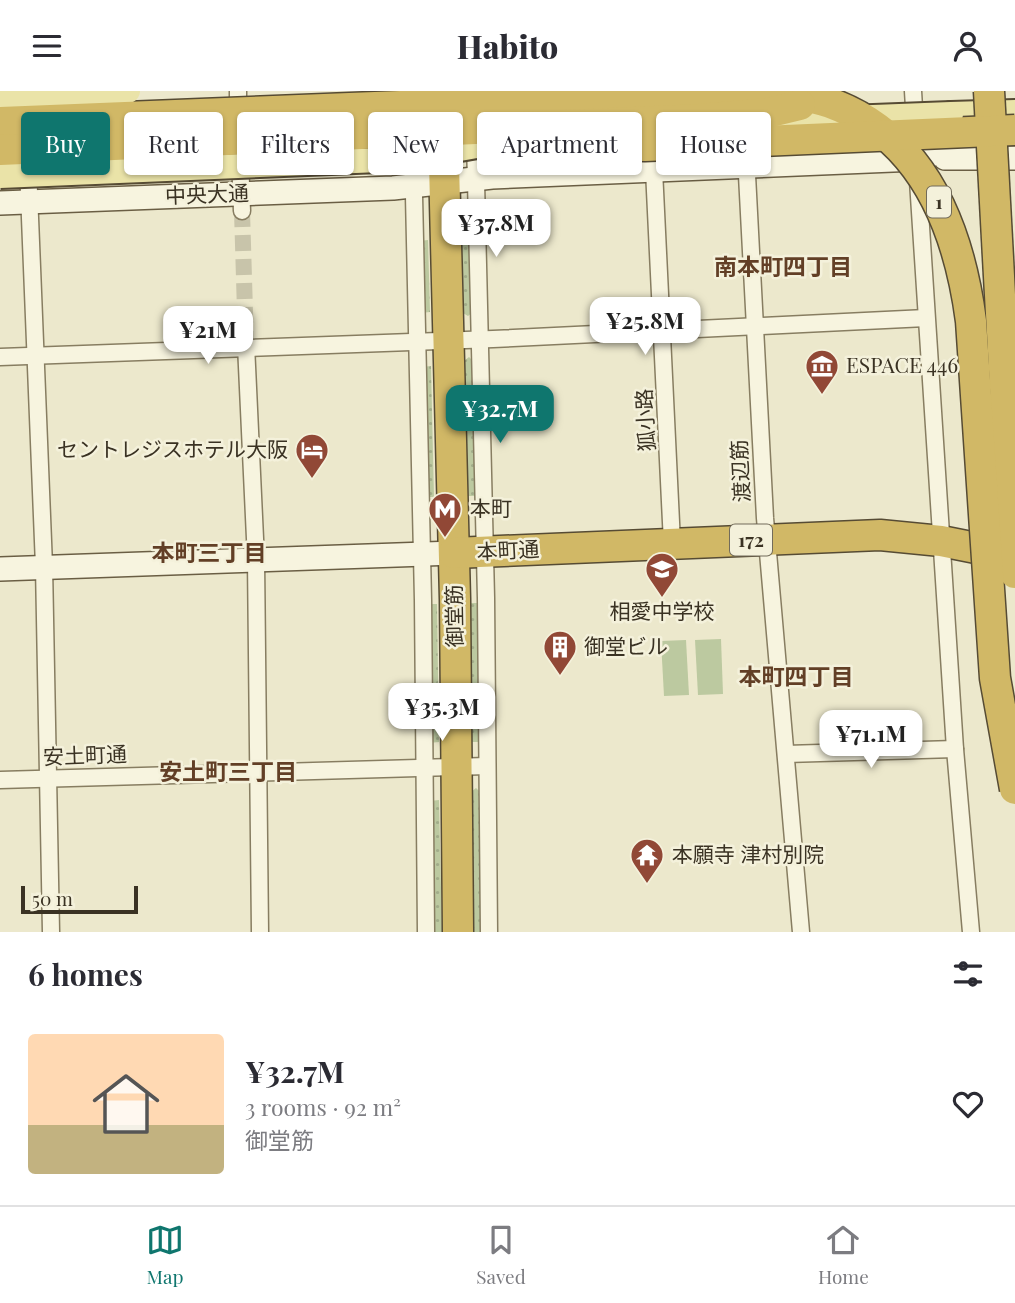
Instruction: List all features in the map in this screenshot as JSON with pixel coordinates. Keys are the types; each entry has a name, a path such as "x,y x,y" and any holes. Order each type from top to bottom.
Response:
{"highway":[{"path":"418,112 504,91"},
{"path":"463,124 523,125 737,117 796,106 836,91"},
{"path":"989,91 1015,573"},
{"name":"1","path":"463,113 642,95 779,93 830,103 873,127 907,156 935,195 947,220 967,289 995,678 1015,789"},
{"name":"御堂筋","path":"443,104 454,553 458,932"},
{"path":"0,122 368,122"},
{"path":"0,150 368,123"},
{"path":"463,131 613,147 1015,129"},
{"name":"本町通","path":"454,553 880,535 941,541 1015,555"}],"main road":[{"path":"0,96 128,91"},
{"path":"538,91 600,91"},
{"name":"中央大通","path":"0,176 368,161 461,151 564,130 1015,112"}],"street":[{"path":"25,91 44,566 51,932"},
{"path":"237,91 241,203"},
{"path":"412,91 412,112"},
{"path":"418,91 443,104 475,151"},
{"path":"443,104 465,91"},
{"path":"474,91 485,552 489,932"},
{"name":"渡辺筋","path":"742,91 743,112"},
{"path":"913,91 955,749 971,932"},
{"path":"916,159 1015,129"},
{"path":"771,167 1015,157"},
{"name":"狐小路","path":"653,170 672,543"},
{"path":"476,179 656,170"},
{"path":"413,175 426,932"},
{"name":"渡辺筋","path":"746,175 768,540 802,932"},
{"name":"中央大通","path":"0,203 241,203 476,179"},
{"path":"0,357 247,345 479,339 926,318"},
{"path":"247,345 256,560 260,932"},
{"name":"本町通","path":"0,569 454,553"},
{"path":"786,754 955,749"},
{"name":"安土町通","path":"0,780 487,766"}],"green space":[{"path":"466,236 471,240 473,312 468,316 463,313 462,240"},
{"path":"428,240 430,312 421,313 419,241"},
{"path":"469,357 473,361 477,496 467,496 464,361"},
{"path":"431,366 434,497 425,497 422,367"},
{"path":"469,603 478,603 480,742 470,742"},
{"path":"428,604 437,604 439,742 429,743"},
{"path":"721,639 723,694 698,695 695,640"},
{"path":"686,640 689,695 664,696 661,641"},
{"path":"476,788 480,792 483,932 473,932 471,792"},
{"path":"439,800 442,932 432,932 430,801"}],"tunnel":[{"path":"242,211 246,345"}],"place":[{"name":"ESPACE 446","path":"822,396"},
{"name":"セントレジスホテル大阪","path":"312,480"},
{"name":"本町","path":"445,539"},
{"name":"相愛中学校","path":"662,599"},
{"name":"御堂ビル","path":"560,677"},
{"name":"本願寺 津村別院","path":"647,885"}],"district":[{"name":"南本町四丁目","path":"783,267"},
{"name":"本町三丁目","path":"209,553"},
{"name":"本町四丁目","path":"796,677"},
{"name":"安土町三丁目","path":"228,772"}]}
